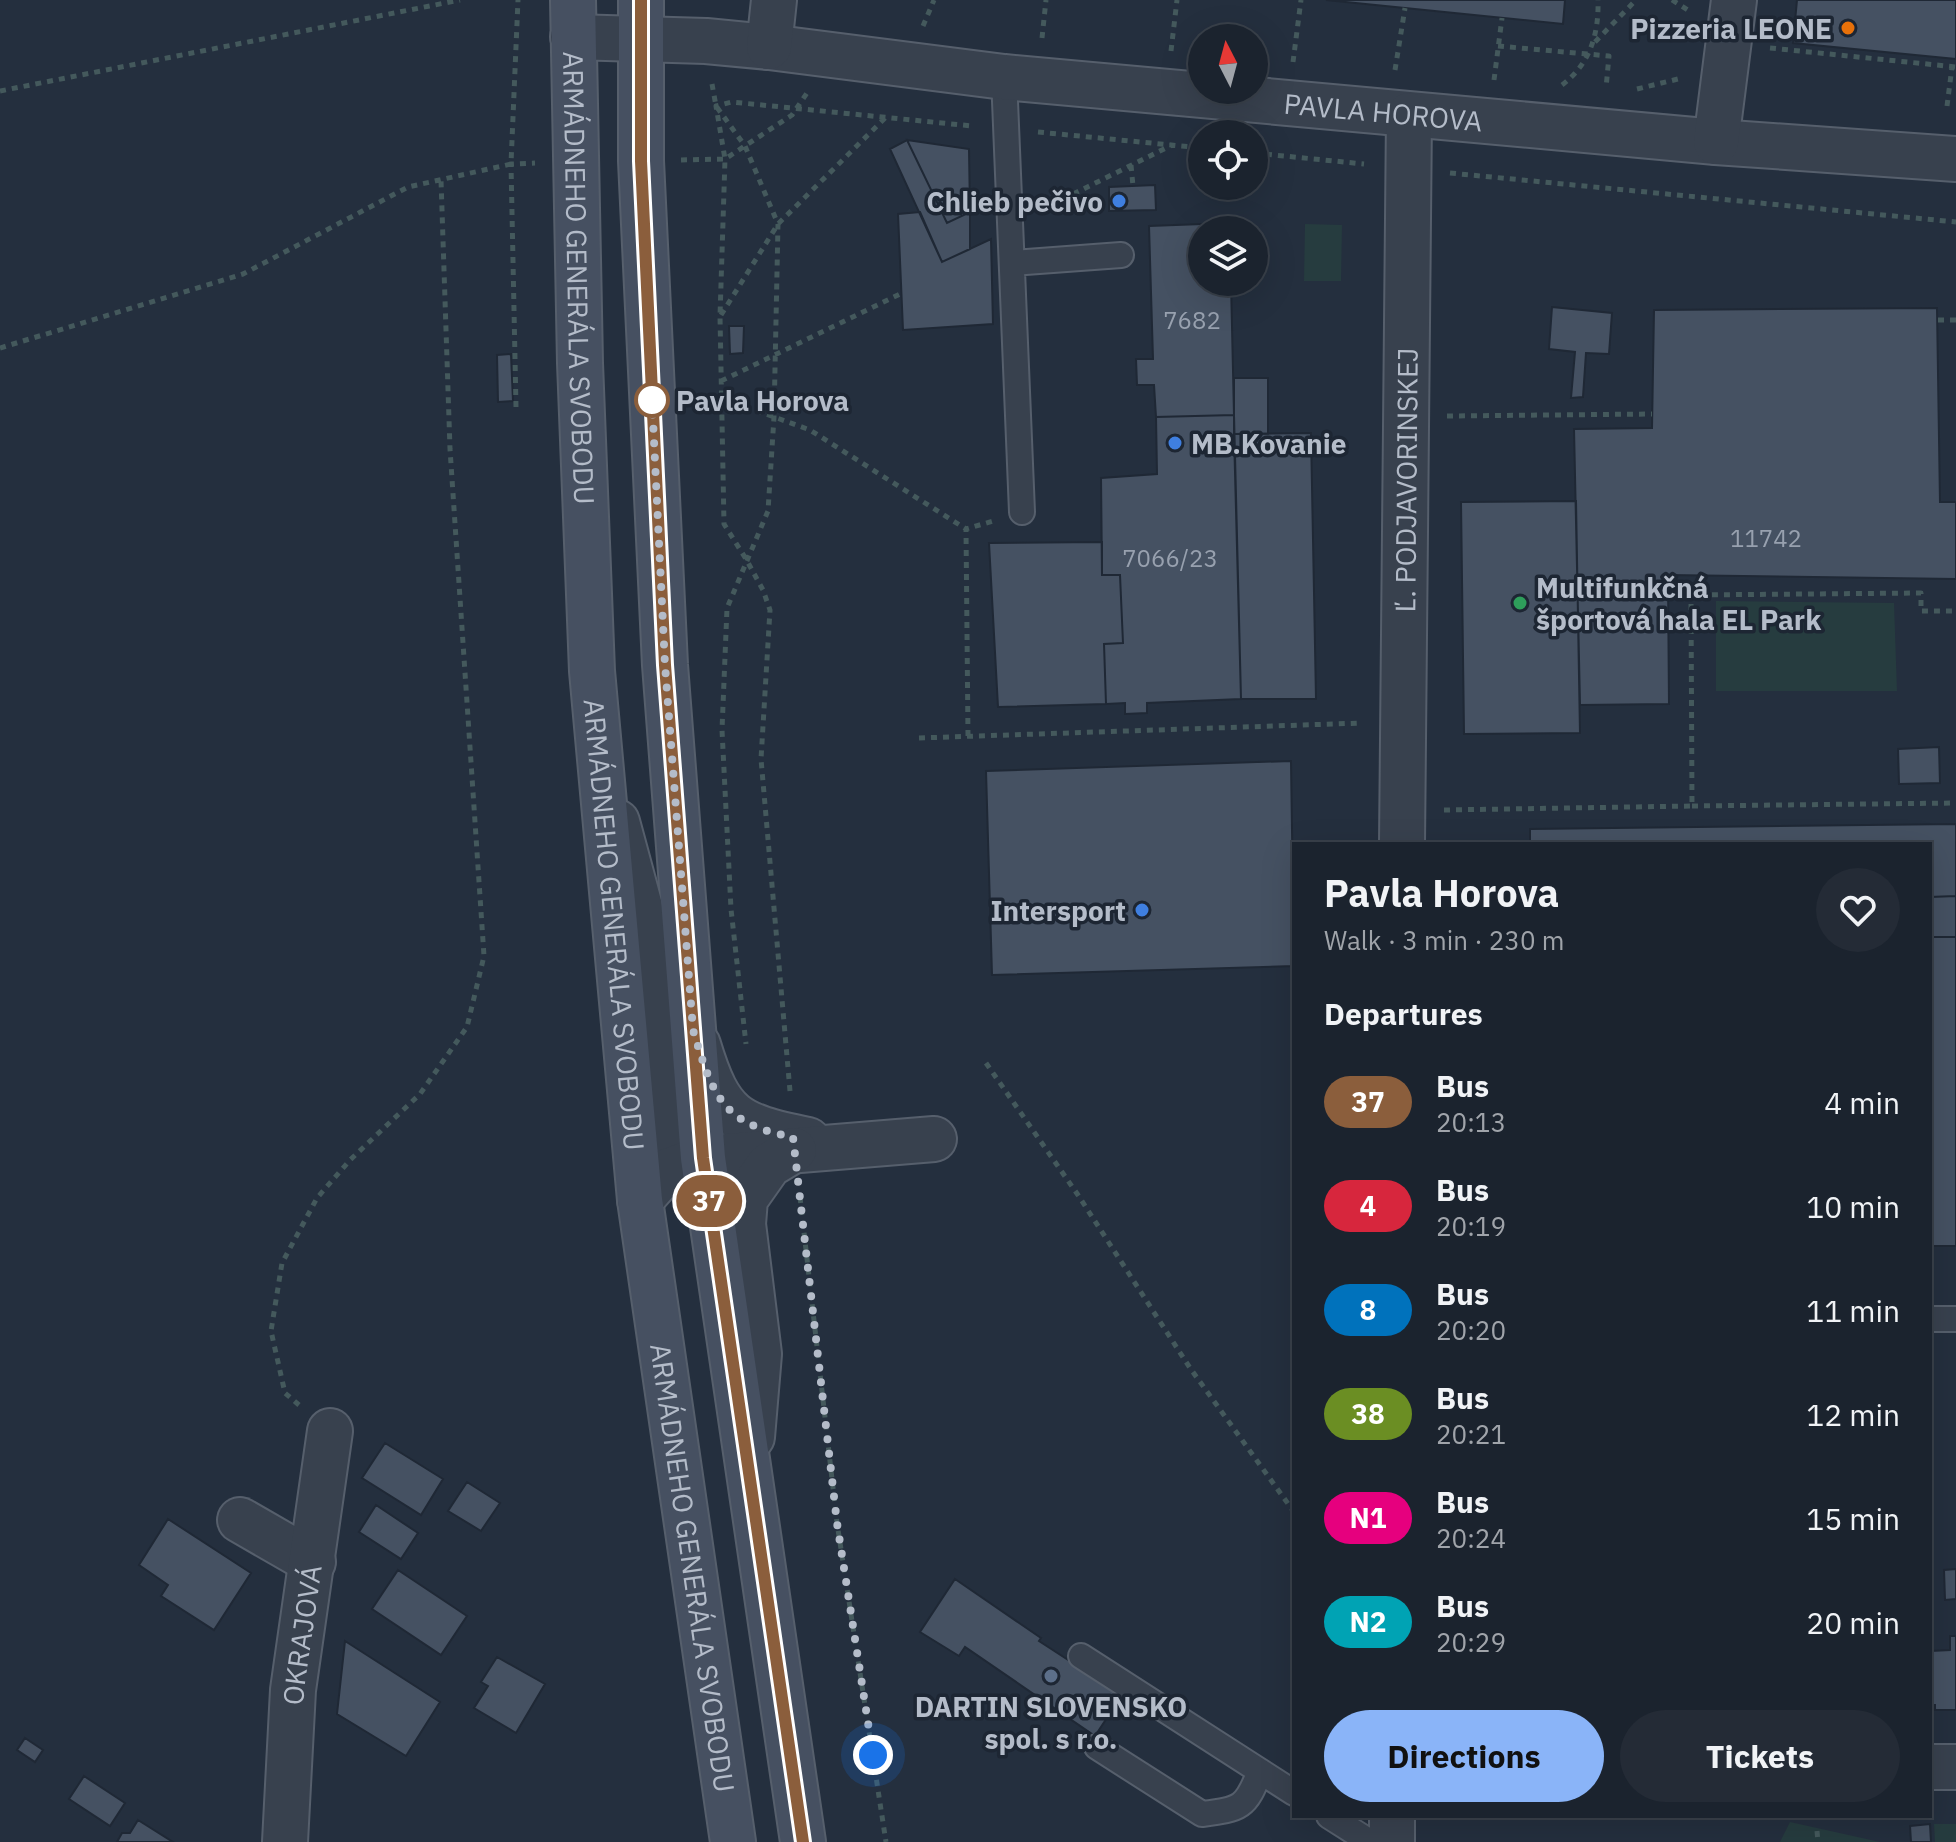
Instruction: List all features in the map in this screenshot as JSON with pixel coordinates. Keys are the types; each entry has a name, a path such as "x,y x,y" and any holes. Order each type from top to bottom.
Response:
{"street":[{"path":"769,47 774,0"},
{"path":"1716,142 1734,0"},
{"name":"PAVLA HOROVA","path":"573,18 640,20 706,41 1004,77 1409,94 1716,142 1956,159"},
{"name":"ARMÁDNEHO GENERÁLA SVOBODU","path":"573,18 580,363 592,671 640,1200 733,1842"},
{"path":"640,20 641,161 665,665 703,1158 803,1842"},
{"name":"Ľ. PODJAVORINSKEJ","path":"1402,827 1409,94"},
{"path":"601,762 640,907 661,1116 667,1135 681,1148 703,1158"},
{"path":"693,1030 710,1084 731,1115 794,1143"},
{"path":"640,1200 665,1172 703,1158 794,1143 841,1146 934,1139"},
{"path":"749,1471 759,1354 743,1224 745,1199 769,1165 794,1143"},
{"name":"OKRAJOVÁ","path":"285,1842 293,1690 330,1431"},
{"path":"240,1520 313,1562"},
{"path":"1932,1767 1956,1767"},
{"path":"1392,1818 1392,1842"}],"lane":[{"path":"1004,77 1022,512"},
{"path":"1012,263 1121,255"},
{"path":"1932,1319 1956,1319"},
{"path":"1081,1656 1292,1792"},
{"path":"1097,1747 1202,1814 1228,1811 1250,1798 1260,1771"},
{"path":"1332,1818 1370,1842"}],"path":[{"path":"0,91 460,0"},
{"path":"0,348 243,274 408,187 511,164 518,0"},
{"path":"923,27 934,0"},
{"path":"1042,38 1046,0"},
{"path":"1171,51 1177,0"},
{"path":"1293,62 1301,0"},
{"path":"1574,90 1558,88 1572,77 1593,44 1599,22 1598,0"},
{"path":"1593,44 1636,0"},
{"path":"1405,8 1395,73 1409,94"},
{"path":"1494,82 1502,18"},
{"path":"706,41 725,159 720,316 724,524 763,590 770,610 761,759 794,1143 837,1523 886,1842"},
{"path":"1729,44 1954,67 1947,106"},
{"path":"1498,46 1609,56 1605,93 1616,93"},
{"path":"1280,61 1308,64"},
{"path":"1380,71 1395,73"},
{"path":"1630,90 1684,78"},
{"path":"1480,81 1506,83"},
{"path":"716,106 732,102 1188,147"},
{"path":"716,106 745,146 778,224 774,417 768,511 727,608 722,730 731,909 747,1049"},
{"path":"720,316 778,224 886,117"},
{"path":"1010,226 1173,145"},
{"path":"1268,154 1956,222"},
{"path":"1131,165 1133,186"},
{"path":"330,1431 285,1393 271,1331 282,1263 317,1198 350,1160 420,1094 467,1027 484,956 450,449 441,180"},
{"path":"721,381 902,293"},
{"path":"1938,320 1956,320"},
{"path":"722,398 810,430 966,529 1022,512"},
{"path":"1406,416 1652,414"},
{"path":"966,529 968,736"},
{"path":"1692,806 1691,595 1921,593 1921,611 1956,611"},
{"path":"919,738 1404,721"},
{"path":"1402,827 1692,806 1956,803"},
{"path":"986,1063 1078,1195 1190,1368 1292,1509"},
{"path":"1817,1831 1818,1842"}],"green space":[{"path":"1305,224 1342,225 1341,281 1304,281"},
{"path":"1716,601 1894,603 1897,691 1716,691"},
{"path":"1790,1822 1880,1842 1780,1842"},
{"path":"1934,1824 1956,1824 1956,1842 1935,1842"}],"building":[{"path":"1326,0 1565,0 1563,24"},
{"path":"1797,0 1956,0 1956,59 1793,43"},
{"path":"907,140 969,149 970,212 947,223"},
{"path":"907,140 947,223 970,212 970,249 942,262 890,149"},
{"path":"1155,185 1156,210 1109,211 1109,187"},
{"path":"920,212 942,262 991,239 993,324 903,330 898,214"},
{"path":"1188,225 1188,296 1231,296 1234,415 1156,417 1154,385 1137,385 1136,359 1153,359 1149,226"},
{"path":"1552,307 1612,313 1609,354 1586,353 1583,397 1571,398 1575,352 1549,349"},
{"path":"1937,308 1940,502 1956,502 1956,579 1668,575 1669,704 1580,705 1574,429 1652,428 1654,310"},
{"path":"729,326 744,326 743,353 730,354"},
{"path":"511,354 513,401 498,402 497,355"},
{"path":"1234,378 1268,378 1268,434 1234,434"},
{"path":"1234,415 1241,699 1147,703 1147,713 1125,714 1125,703 1106,704 1104,644 1123,643 1120,575 1102,575 1101,478 1157,474 1156,417"},
{"path":"1311,433 1316,699 1241,699 1234,434"},
{"name":"Multifunkčná športová hala EL Park","path":"1576,501 1580,733 1464,734 1461,502"},
{"path":"1102,542 1102,575 1120,575 1123,643 1104,644 1106,704 998,707 989,543"},
{"path":"1939,747 1940,783 1899,784 1898,749"},
{"name":"Intersport","path":"1291,761 1292,966 992,975 986,771"},
{"path":"1956,824 1956,896 1932,897 1932,842 1530,842 1530,829"},
{"path":"1956,896 1956,937 1932,937 1932,897"},
{"path":"1932,937 1956,937 1956,1246 1932,1246"},
{"path":"385,1443 443,1479 421,1515 362,1478"},
{"path":"467,1482 500,1503 481,1531 448,1511"},
{"path":"376,1505 418,1533 401,1559 359,1532"},
{"path":"168,1519 251,1573 214,1630 161,1596 168,1585 139,1565"},
{"path":"1956,1569 1956,1599 1945,1600 1944,1570"},
{"path":"398,1570 467,1616 441,1655 372,1609"},
{"name":"DARTIN SLOVENSKO spol. s r.o.","path":"955,1579 1041,1638 1039,1641 1122,1695 1095,1736 965,1647 959,1656 920,1632"},
{"path":"1950,1636 1956,1636 1956,1710 1935,1710 1935,1705 1932,1705 1932,1651 1950,1650"},
{"path":"345,1641 440,1702 406,1756 337,1714"},
{"path":"497,1657 545,1684 516,1733 474,1708 488,1686 481,1682"},
{"path":"25,1738 43,1750 35,1762 17,1750"},
{"path":"84,1776 125,1803 110,1826 69,1799"},
{"path":"138,1820 173,1842 117,1842 122,1833 130,1833"},
{"path":"1930,1824 1931,1842 1911,1842 1910,1826"}],"bus line":[{"name":"37","path":"641,0 641,161 665,665 703,1158 803,1842"}],"place":[{"name":"Pizzeria LEONE","path":"1848,28"},
{"name":"Chlieb pečivo","path":"1119,201"},
{"name":"Pavla Horova","path":"652,400"},
{"name":"MB.Kovanie","path":"1175,443"},
{"name":"Multifunkčná športová hala EL Park","path":"1520,603"},
{"name":"Intersport","path":"1142,910"},
{"name":"DARTIN SLOVENSKO spol. s r.o.","path":"1051,1676"}],"route":[{"path":"652,400 665,665 693,1030 710,1084 731,1115 768,1132 793,1137 837,1523 873,1755"}]}
